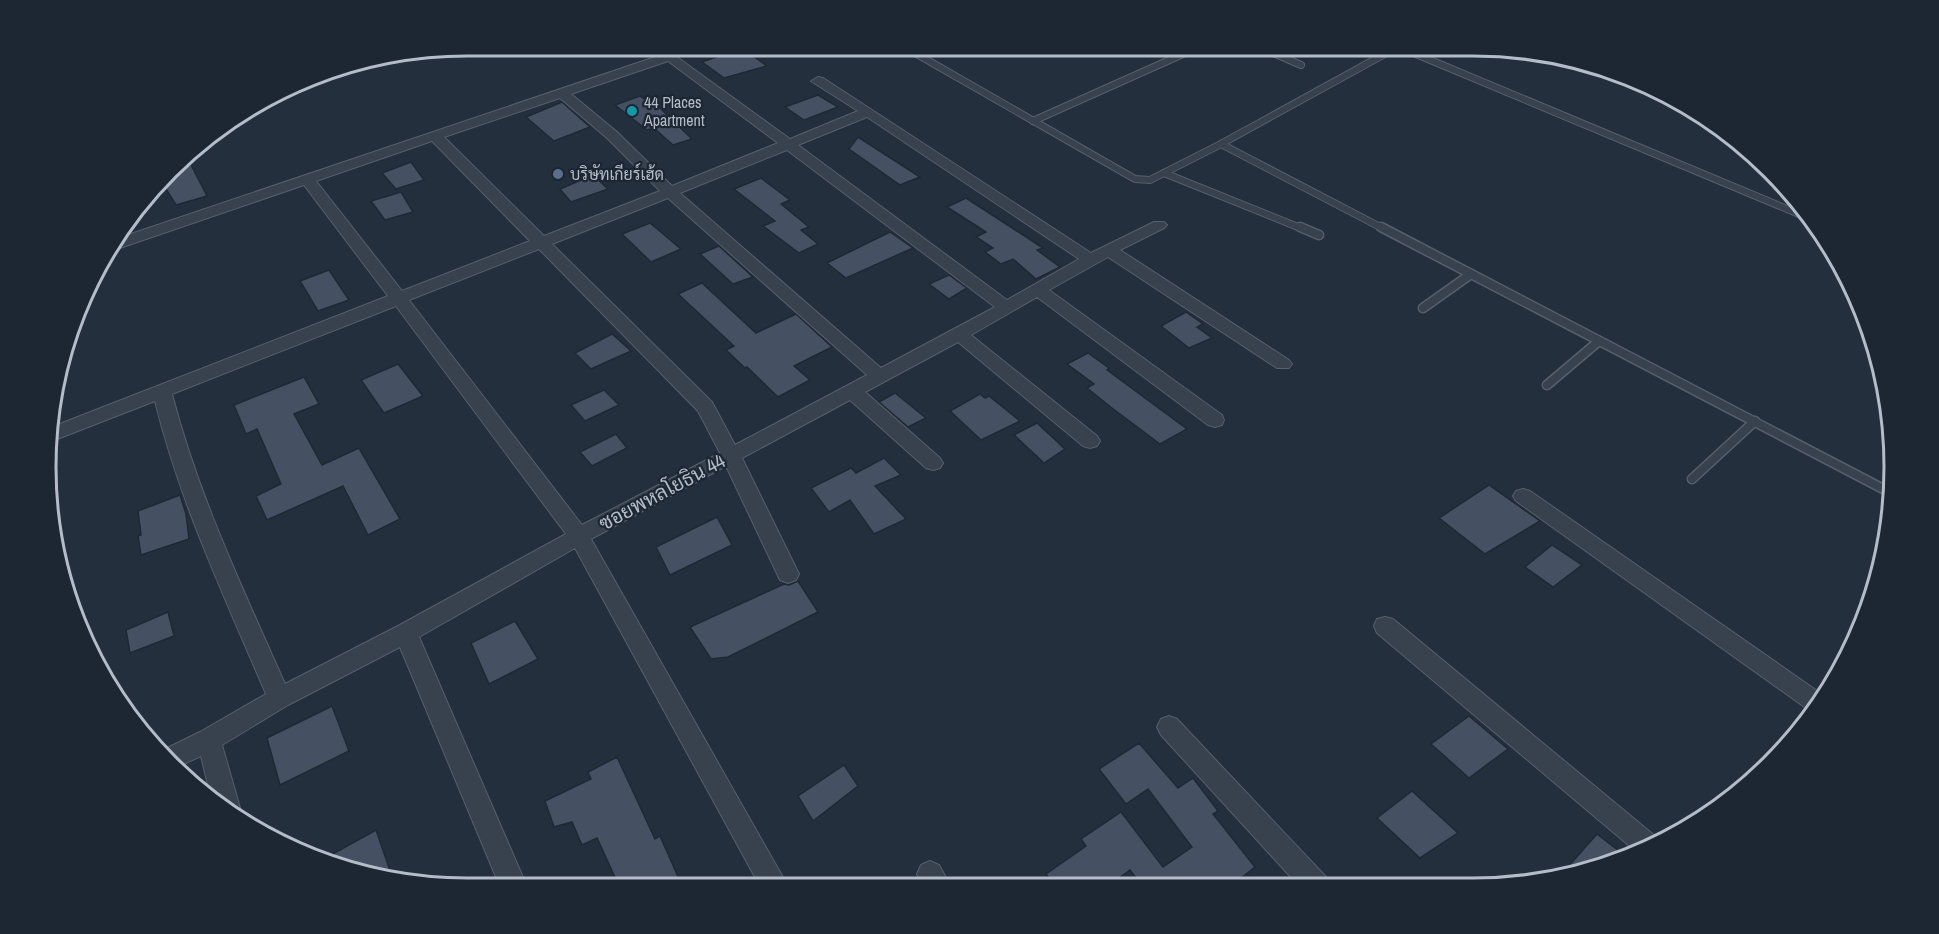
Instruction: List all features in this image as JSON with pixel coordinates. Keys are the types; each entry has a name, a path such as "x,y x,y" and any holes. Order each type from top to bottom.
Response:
{"street":[{"path":"123,242 670,56 1005,306"},
{"path":"818,81 1099,255 1283,364"},
{"path":"562,93 612,135 670,192 879,376"},
{"path":"57,432 868,112"},
{"path":"435,136 705,407 732,456 788,574"},
{"path":"307,179 532,471 579,536 770,878"},
{"name":"ซอยพหลโยธิน 44","path":"175,756 209,740 280,698 406,633 579,536 959,334 1005,306 1039,291 1099,255 1160,225"},
{"path":"1039,291 1215,420"},
{"path":"959,334 1090,441"},
{"path":"162,391 171,432 208,529 280,698"},
{"path":"852,391 933,462"},
{"path":"1523,496 1811,700"},
{"path":"1385,626 1642,841"},
{"path":"406,633 510,878"},
{"path":"1169,727 1310,878"},
{"path":"209,740 225,799"}],"lane":[{"path":"920,56 1135,179 1150,180 1382,56"},
{"path":"1033,121 1178,56"},
{"path":"1280,56 1301,65"},
{"path":"1424,56 1795,212"},
{"path":"1221,144 1883,488"},
{"path":"1164,173 1318,236"},
{"path":"1423,308 1471,274"},
{"path":"1547,385 1599,340"},
{"path":"1692,479 1755,421"}],"building":[{"path":"719,56 753,56 767,66 724,78 702,62"},
{"path":"818,95 838,107 804,120 785,107"},
{"path":"640,96 660,108 692,139 673,145 654,128 647,130 615,105"},
{"path":"562,102 590,127 554,141 526,117"},
{"path":"858,137 920,177 900,185 849,149"},
{"path":"411,162 424,180 396,189 382,173"},
{"path":"190,163 207,196 176,205 165,188"},
{"path":"593,175 608,189 571,202 560,189"},
{"path":"761,178 790,200 781,204 809,227 801,230 818,244 799,253 763,226 775,221 734,189"},
{"path":"401,192 413,212 385,220 371,201"},
{"path":"966,198 1043,248 1037,250 1060,267 1036,279 1013,259 1001,264 985,252 993,248 976,237 986,232 947,207"},
{"path":"650,223 681,249 651,262 622,234"},
{"path":"890,232 913,248 846,278 827,263"},
{"path":"719,246 753,277 733,284 700,254"},
{"path":"329,270 349,300 318,311 300,281"},
{"path":"949,275 967,288 949,299 929,284"},
{"path":"702,283 756,333 796,314 832,347 794,366 810,380 778,397 747,367 745,368 726,350 734,346 678,294"},
{"path":"1186,312 1203,324 1197,327 1212,338 1189,348 1161,326"},
{"path":"612,334 631,351 591,369 575,353"},
{"path":"1088,353 1109,368 1107,370 1187,429 1160,444 1112,408 1087,388 1094,384 1067,364"},
{"path":"398,364 423,396 384,413 361,380"},
{"path":"304,377 319,404 294,414 322,465 359,448 400,519 368,535 343,486 267,520 256,496 281,484 257,429 246,434 234,405"},
{"path":"604,390 619,405 585,421 571,405"},
{"path":"895,393 926,418 908,427 879,402"},
{"path":"980,394 985,398 989,396 1020,421 981,440 950,411"},
{"path":"1037,423 1065,449 1044,463 1014,435"},
{"path":"616,434 627,448 592,466 580,452"},
{"path":"884,458 901,475 875,486 906,519 874,534 850,500 829,512 811,488 851,468 856,473"},
{"path":"1489,485 1540,521 1485,554 1439,518"},
{"path":"180,495 186,514 189,539 141,555 138,511"},
{"path":"717,517 732,545 670,575 656,547"},
{"path":"1552,545 1582,565 1553,587 1525,567"},
{"path":"798,581 818,612 728,657 711,659 690,627 784,584 789,585"},
{"path":"168,612 174,636 130,653 126,630"},
{"path":"515,621 538,659 489,684 471,643"},
{"path":"332,706 349,751 280,785 267,738"},
{"path":"1469,716 1508,749 1469,778 1431,744"},
{"path":"1139,743 1178,788 1193,778 1218,811 1213,814 1255,867 1241,878 1136,878 1130,870 1119,878 1049,878 1046,874 1086,846 1081,839 1121,812 1163,867 1192,847 1148,789 1126,804 1099,769"},
{"path":"617,757 655,839 660,836 679,878 615,878 597,838 582,845 572,822 554,827 545,801 591,779 588,772"},
{"path":"844,765 858,786 813,821 798,796"},
{"path":"1412,791 1458,833 1420,858 1377,818"},
{"path":"376,830 390,872 360,864 330,855"},
{"path":"1597,834 1619,851 1604,857 1568,867"}],"place":[{"name":"44 Places Apartment","path":"632,111"},
{"name":"บริษัทเกียร์เฮ้ด","path":"558,174"}]}
